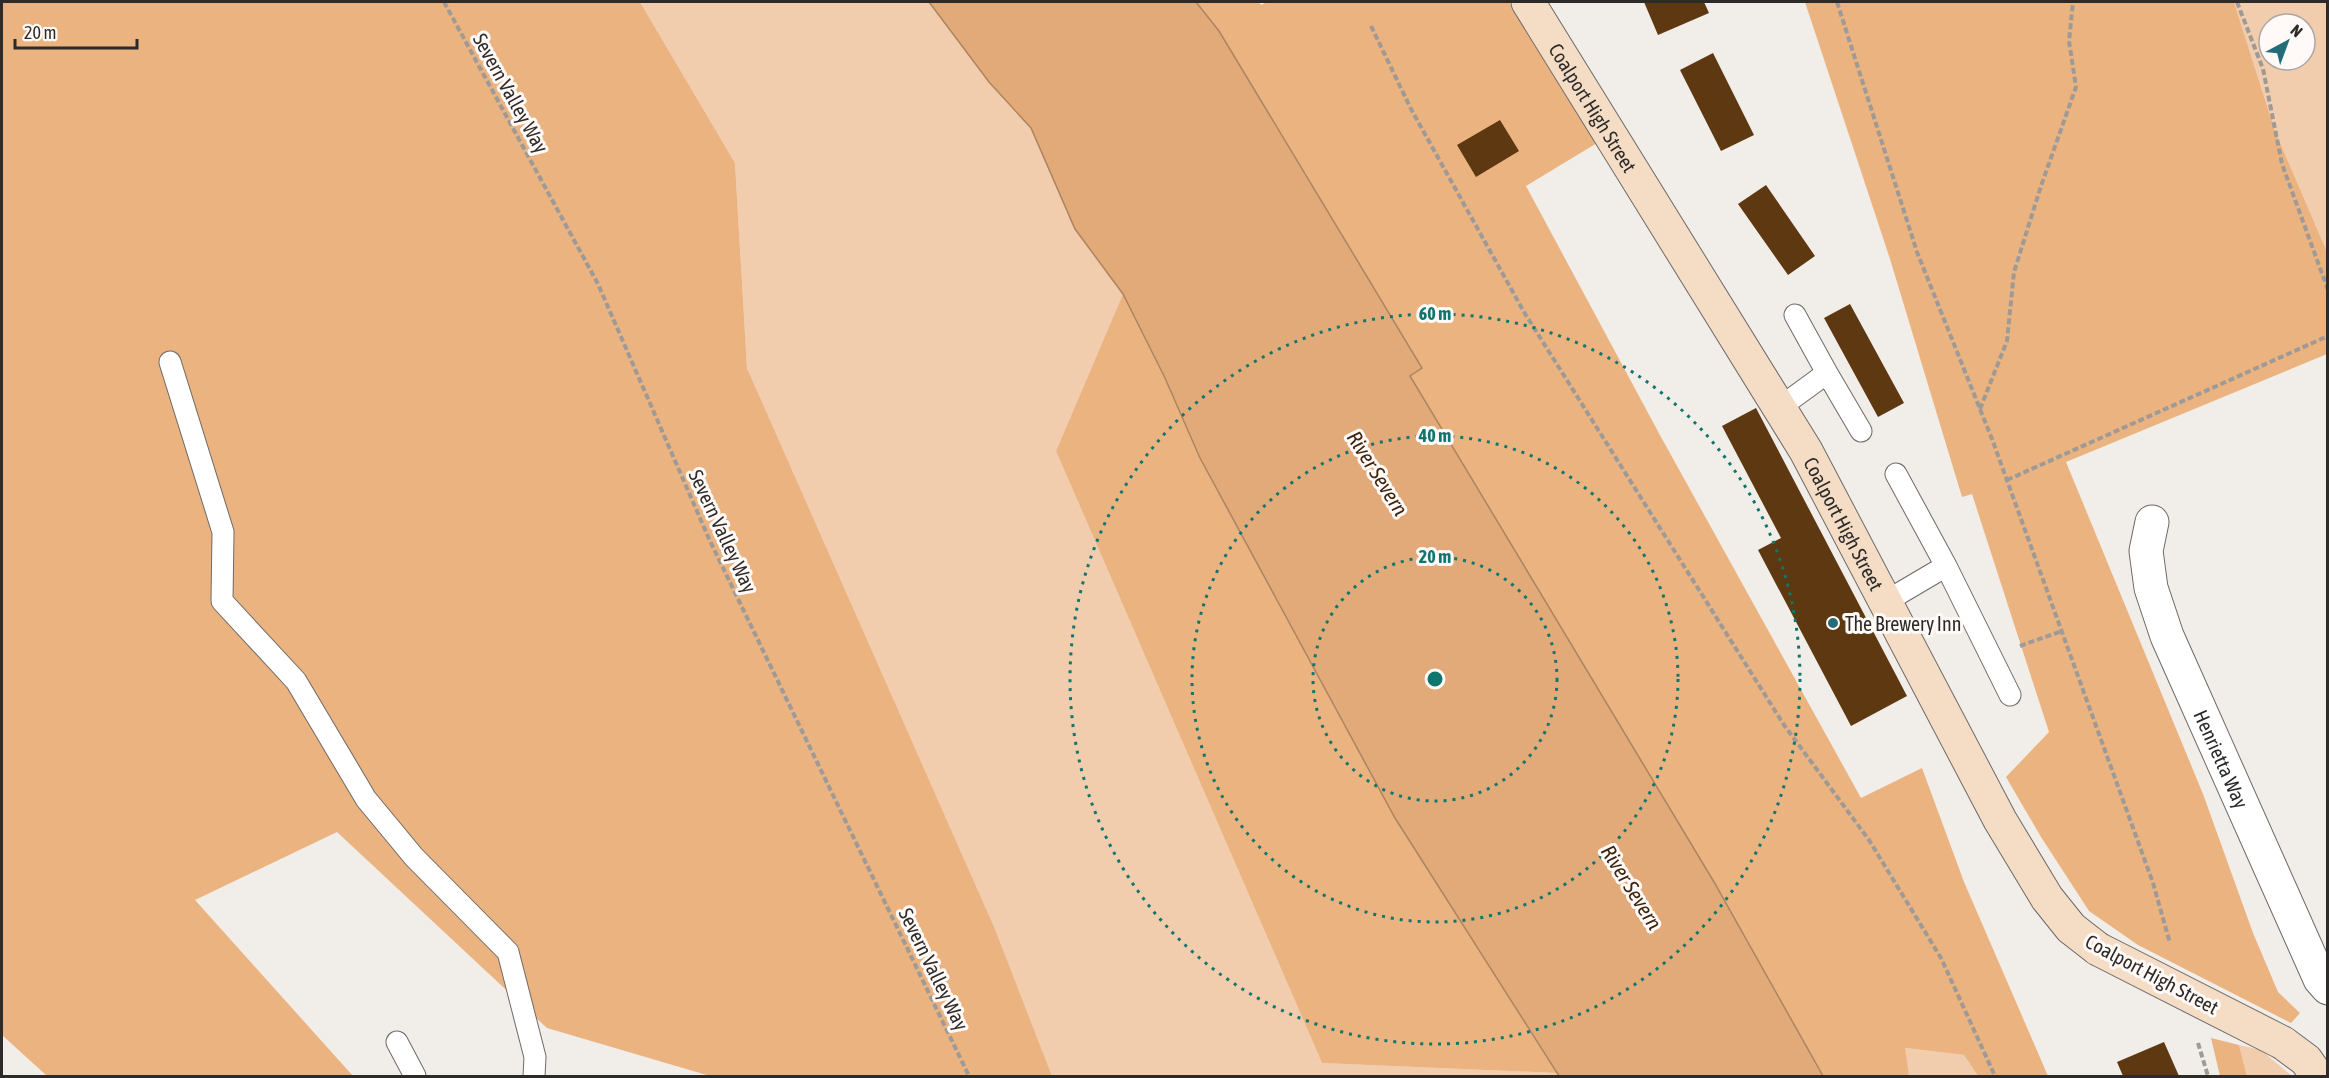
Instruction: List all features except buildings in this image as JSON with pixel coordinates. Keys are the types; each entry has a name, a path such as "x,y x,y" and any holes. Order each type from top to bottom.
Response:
{"street":[{"name":"Coalport High Street","path":"1528,2 1806,451 2000,820 2041,888 2071,928 2098,949 2283,1043 2306,1060 2318,1077"},
{"name":"Henrietta Way","path":"2152,522 2146,550 2151,588 2167,636 2320,979 2328,988"}],"lane":[{"path":"1794,315 1861,431"},
{"path":"170,362 223,532 222,601 296,681 366,799 414,857 508,952 535,1057 534,1077"},
{"path":"1779,408 1827,373"},
{"path":"1896,474 1946,566 2010,695"},
{"path":"1885,602 1946,566"},
{"path":"397,1042 415,1077"}],"path":[{"name":"Severn Valley Way","path":"444,2 598,284 710,541 969,1077"},
{"path":"1837,2 1917,252 2007,480 2153,883 2171,947"},
{"path":"1980,409 2007,341 2013,272 2076,87 2069,41 2073,2"},
{"path":"2237,2 2263,69 2282,164 2328,290"},
{"path":"1371,26 1410,109 1524,312 1784,725 1869,840 1941,958 1995,1077"},
{"path":"2007,480 2328,336"},
{"path":"1991,657 2062,631"},
{"path":"2195,1034 2208,1077"}],"shaded area":[{"path":"2,2 640,2 735,163 747,368 995,929 1052,1076 710,1076 547,1028 337,832 195,900 353,1076 47,1076 2,1035"},
{"path":"640,2 929,2 989,82 1031,128 1075,229 1123,294 1056,451 1322,1063 1557,1073 1559,1076 1052,1076 995,929 747,368 735,163"},
{"path":"1196,2 1259,2 1261,5 1267,2 1509,2 1597,143 1526,186 1661,437 1861,798 1922,768 1964,882 2048,1076 1978,1076 1964,1055 1905,1048 1909,1076 1823,1076 1714,882 1410,376 1422,368 1219,31"},
{"path":"1805,2 2234,2 2275,131 2327,252 2327,354 2066,462 2203,794 2253,933 2278,992 2300,1013 2291,1023 2138,945 2089,911 2041,837 2006,777 2049,732 1972,494 1962,497 1890,259"},
{"path":"2234,2 2327,2 2327,252 2275,131"},
{"path":"1123,294 1165,378 1200,458 1395,818 1557,1073 1322,1063 1056,451"},
{"path":"2211,1038 2239,1045 2247,1076 2220,1076"},
{"path":"2239,1045 2261,1050 2292,1076 2247,1076"},
{"path":"1904,1048 1964,1055 1978,1076 1909,1076"}],"water":[{"name":"River Severn","path":"929,2 1196,2 1219,31 1422,368 1410,376 1714,882 1823,1076 1559,1076 1395,818 1200,458 1165,378 1123,294 1075,229 1031,128 989,82"}],"place":[{"name":"The Brewery Inn","path":"1833,623"}]}
